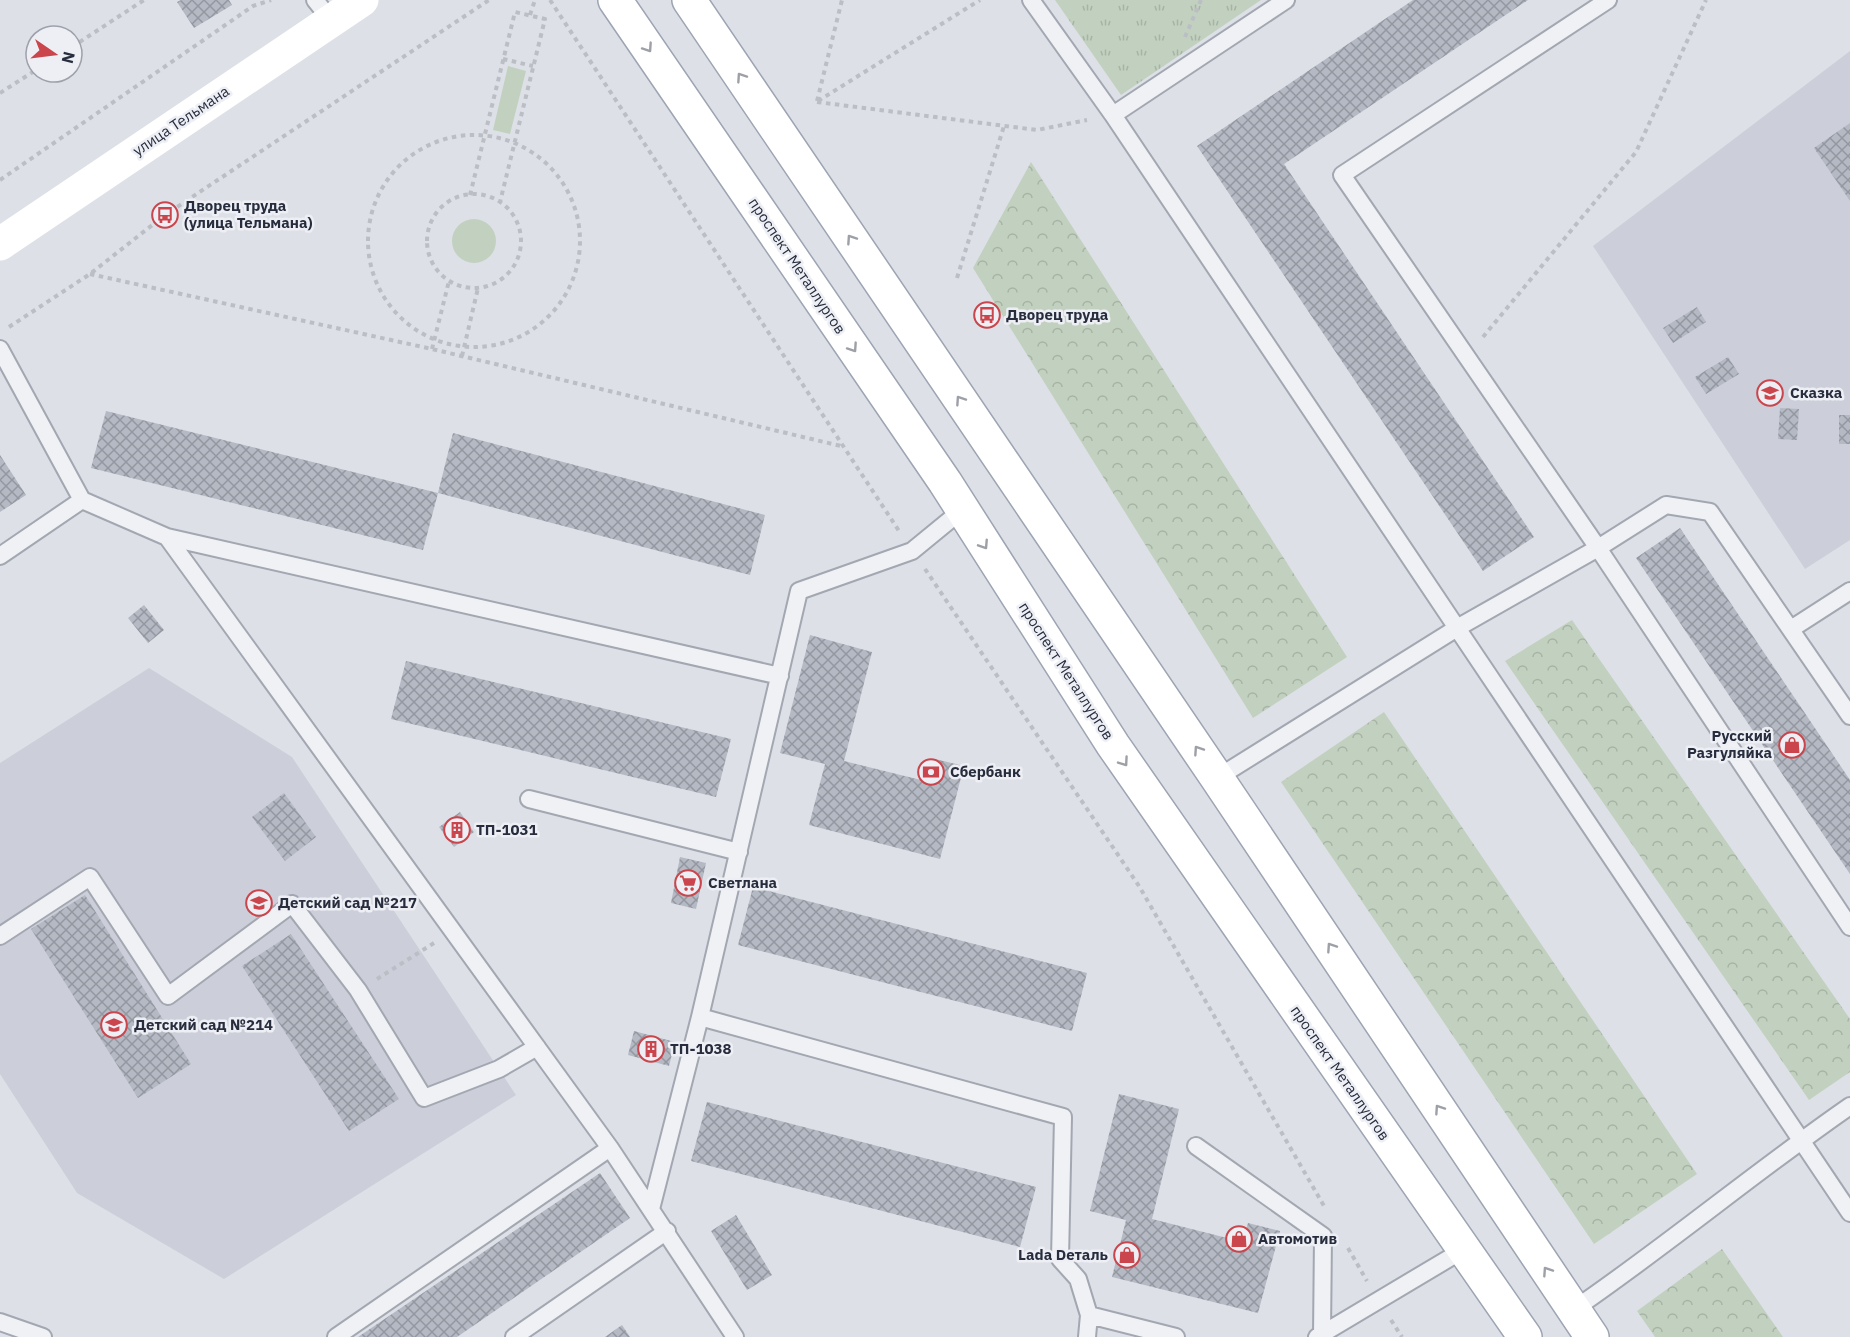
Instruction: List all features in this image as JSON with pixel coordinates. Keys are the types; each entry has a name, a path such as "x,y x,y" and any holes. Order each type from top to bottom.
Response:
{"main road":[{"name":"улица Тельмана","path":"0,244 323,10 362,0"},
{"name":"проспект Металлургов","path":"615,0 945,482 1113,745 1525,1337"},
{"path":"689,0 1217,778 1592,1337"}],"lane":[{"path":"1031,0 1113,115 1850,1213"},
{"path":"1113,115 1286,0"},
{"path":"1608,0 1342,175 1598,548 1850,927"},
{"path":"0,349 82,500 167,537 780,676"},
{"path":"0,556 82,500"},
{"path":"1217,778 1457,628 1598,548 1666,505 1710,512 1850,716"},
{"path":"651,1209 700,1017 799,591 912,551 962,510"},
{"path":"167,537 610,1148 735,1337"},
{"path":"1791,629 1850,591"},
{"path":"529,799 739,852"},
{"path":"0,936 90,877 168,996 292,904 358,990 424,1098 499,1069 537,1047"},
{"path":"700,1017 1063,1118 1060,1259 1078,1279 1089,1315 1087,1337"},
{"path":"1573,1310 1800,1140 1850,1106"},
{"path":"1196,1146 1323,1236 1319,1336"},
{"path":"336,1337 610,1148"},
{"path":"514,1337 666,1231"},
{"path":"1319,1336 1463,1250"},
{"path":"1089,1315 1176,1337"},
{"path":"0,1322 43,1337"}],"path":[{"path":"84,38 144,0"},
{"path":"0,180 253,6 272,0"},
{"path":"0,333 90,274 165,215 489,0"},
{"path":"530,15 535,0"},
{"path":"550,0 842,446 1139,886 1325,1208"},
{"path":"817,102 842,0"},
{"path":"817,102 980,0"},
{"path":"1182,44 1201,0"},
{"path":"1467,356 1636,152 1706,0"},
{"path":"470,195 515,12 530,15 545,19 500,202"},
{"path":"503,59 533,66"},
{"path":"0,93 24,78"},
{"path":"817,102 1037,130 1113,115"},
{"path":"957,278 1004,126"},
{"path":"485,136 514,143 539,158 555,173 568,191 576,212 580,234 579,256 574,277 551,315 534,329 514,340 493,346 464,347 435,339 409,325 393,310 381,291 372,271 369,249 369,227 375,206 384,185 398,168 415,154 434,143 456,137 485,136"},
{"path":"470,195 485,196 500,202 510,211 518,224 521,238 520,252 514,266 505,277 492,285 478,288 463,287 449,281 439,272 431,259 428,245 429,230 435,217 444,205 457,198 470,195"},
{"path":"90,274 432,349 842,446"},
{"path":"432,349 449,281"},
{"path":"462,356 478,288"},
{"path":"358,990 452,932"},
{"path":"1343,1239 1402,1337"}],"shaded area":[{"name":"Сказка","path":"1850,51 1850,540 1805,569 1593,246"},
{"path":"149,668 292,757 516,1095 224,1279 77,1193 0,1074 0,763"}],"green space":[{"path":"1055,0 1261,0 1121,95"},
{"path":"508,66 526,71 510,134 493,130"},
{"path":"1031,162 1347,657 1253,718 973,268"},
{"path":"474,219 489,226 496,241 489,256 474,263 459,256 452,241 459,226"},
{"path":"1572,620 1850,1019 1850,1072 1809,1100 1505,661"},
{"path":"1384,712 1697,1174 1594,1244 1281,782"},
{"path":"1722,1249 1783,1337 1655,1337 1637,1311"}],"building":[{"path":"181,0 229,0 232,5 194,28 177,2"},
{"path":"1413,0 1528,0 1284,164 1534,537 1483,571 1197,146"},
{"path":"1850,123 1850,201 1814,148"},
{"path":"1697,307 1706,322 1673,343 1663,328"},
{"path":"1728,357 1739,374 1706,394 1695,377"},
{"path":"1780,408 1799,409 1797,440 1778,439"},
{"path":"106,411 438,493 423,550 91,468"},
{"path":"1839,415 1850,415 1850,444 1839,444"},
{"path":"453,433 765,515 750,575 438,493"},
{"path":"0,455 26,495 0,512"},
{"path":"1680,528 1850,780 1850,874 1636,558"},
{"path":"144,605 164,630 148,643 128,618"},
{"path":"810,635 872,652 844,761 929,782 935,759 964,766 940,859 809,825 825,764 780,753"},
{"path":"406,661 731,739 716,797 391,719"},
{"path":"284,793 316,837 285,861 252,817"},
{"name":"ТП-1031","path":"460,812 474,832 454,847 439,827"},
{"name":"Светлана","path":"680,857 706,863 696,909 671,903"},
{"path":"753,887 1087,973 1072,1031 738,945"},
{"path":"85,895 191,1064 138,1098 31,929"},
{"path":"291,934 399,1099 349,1131 242,966"},
{"name":"ТП-1038","path":"634,1031 675,1042 669,1066 628,1055"},
{"path":"1119,1094 1179,1109 1152,1219 1243,1242 1248,1223 1280,1231 1258,1313 1112,1277 1126,1220 1090,1211"},
{"path":"707,1102 1036,1187 1020,1247 691,1161"},
{"path":"600,1173 630,1218 457,1337 358,1337"},
{"path":"736,1215 772,1275 747,1290 711,1231"},
{"path":"622,1325 630,1337 605,1337"}],"place":[{"name":"Дворец труда (улица Тельмана)","path":"165,215"},
{"name":"Дворец труда","path":"987,315"},
{"name":"Сказка","path":"1770,393"},
{"name":"Русский Разгуляйка","path":"1792,745"},
{"name":"Сбербанк","path":"931,772"},
{"name":"ТП-1031","path":"457,830"},
{"name":"Светлана","path":"688,883"},
{"name":"Детский сад №217","path":"259,903"},
{"name":"Детский сад №214","path":"114,1025"},
{"name":"ТП-1038","path":"651,1049"},
{"name":"Автомотив","path":"1239,1239"},
{"name":"Lada Dеталь","path":"1127,1255"}]}
